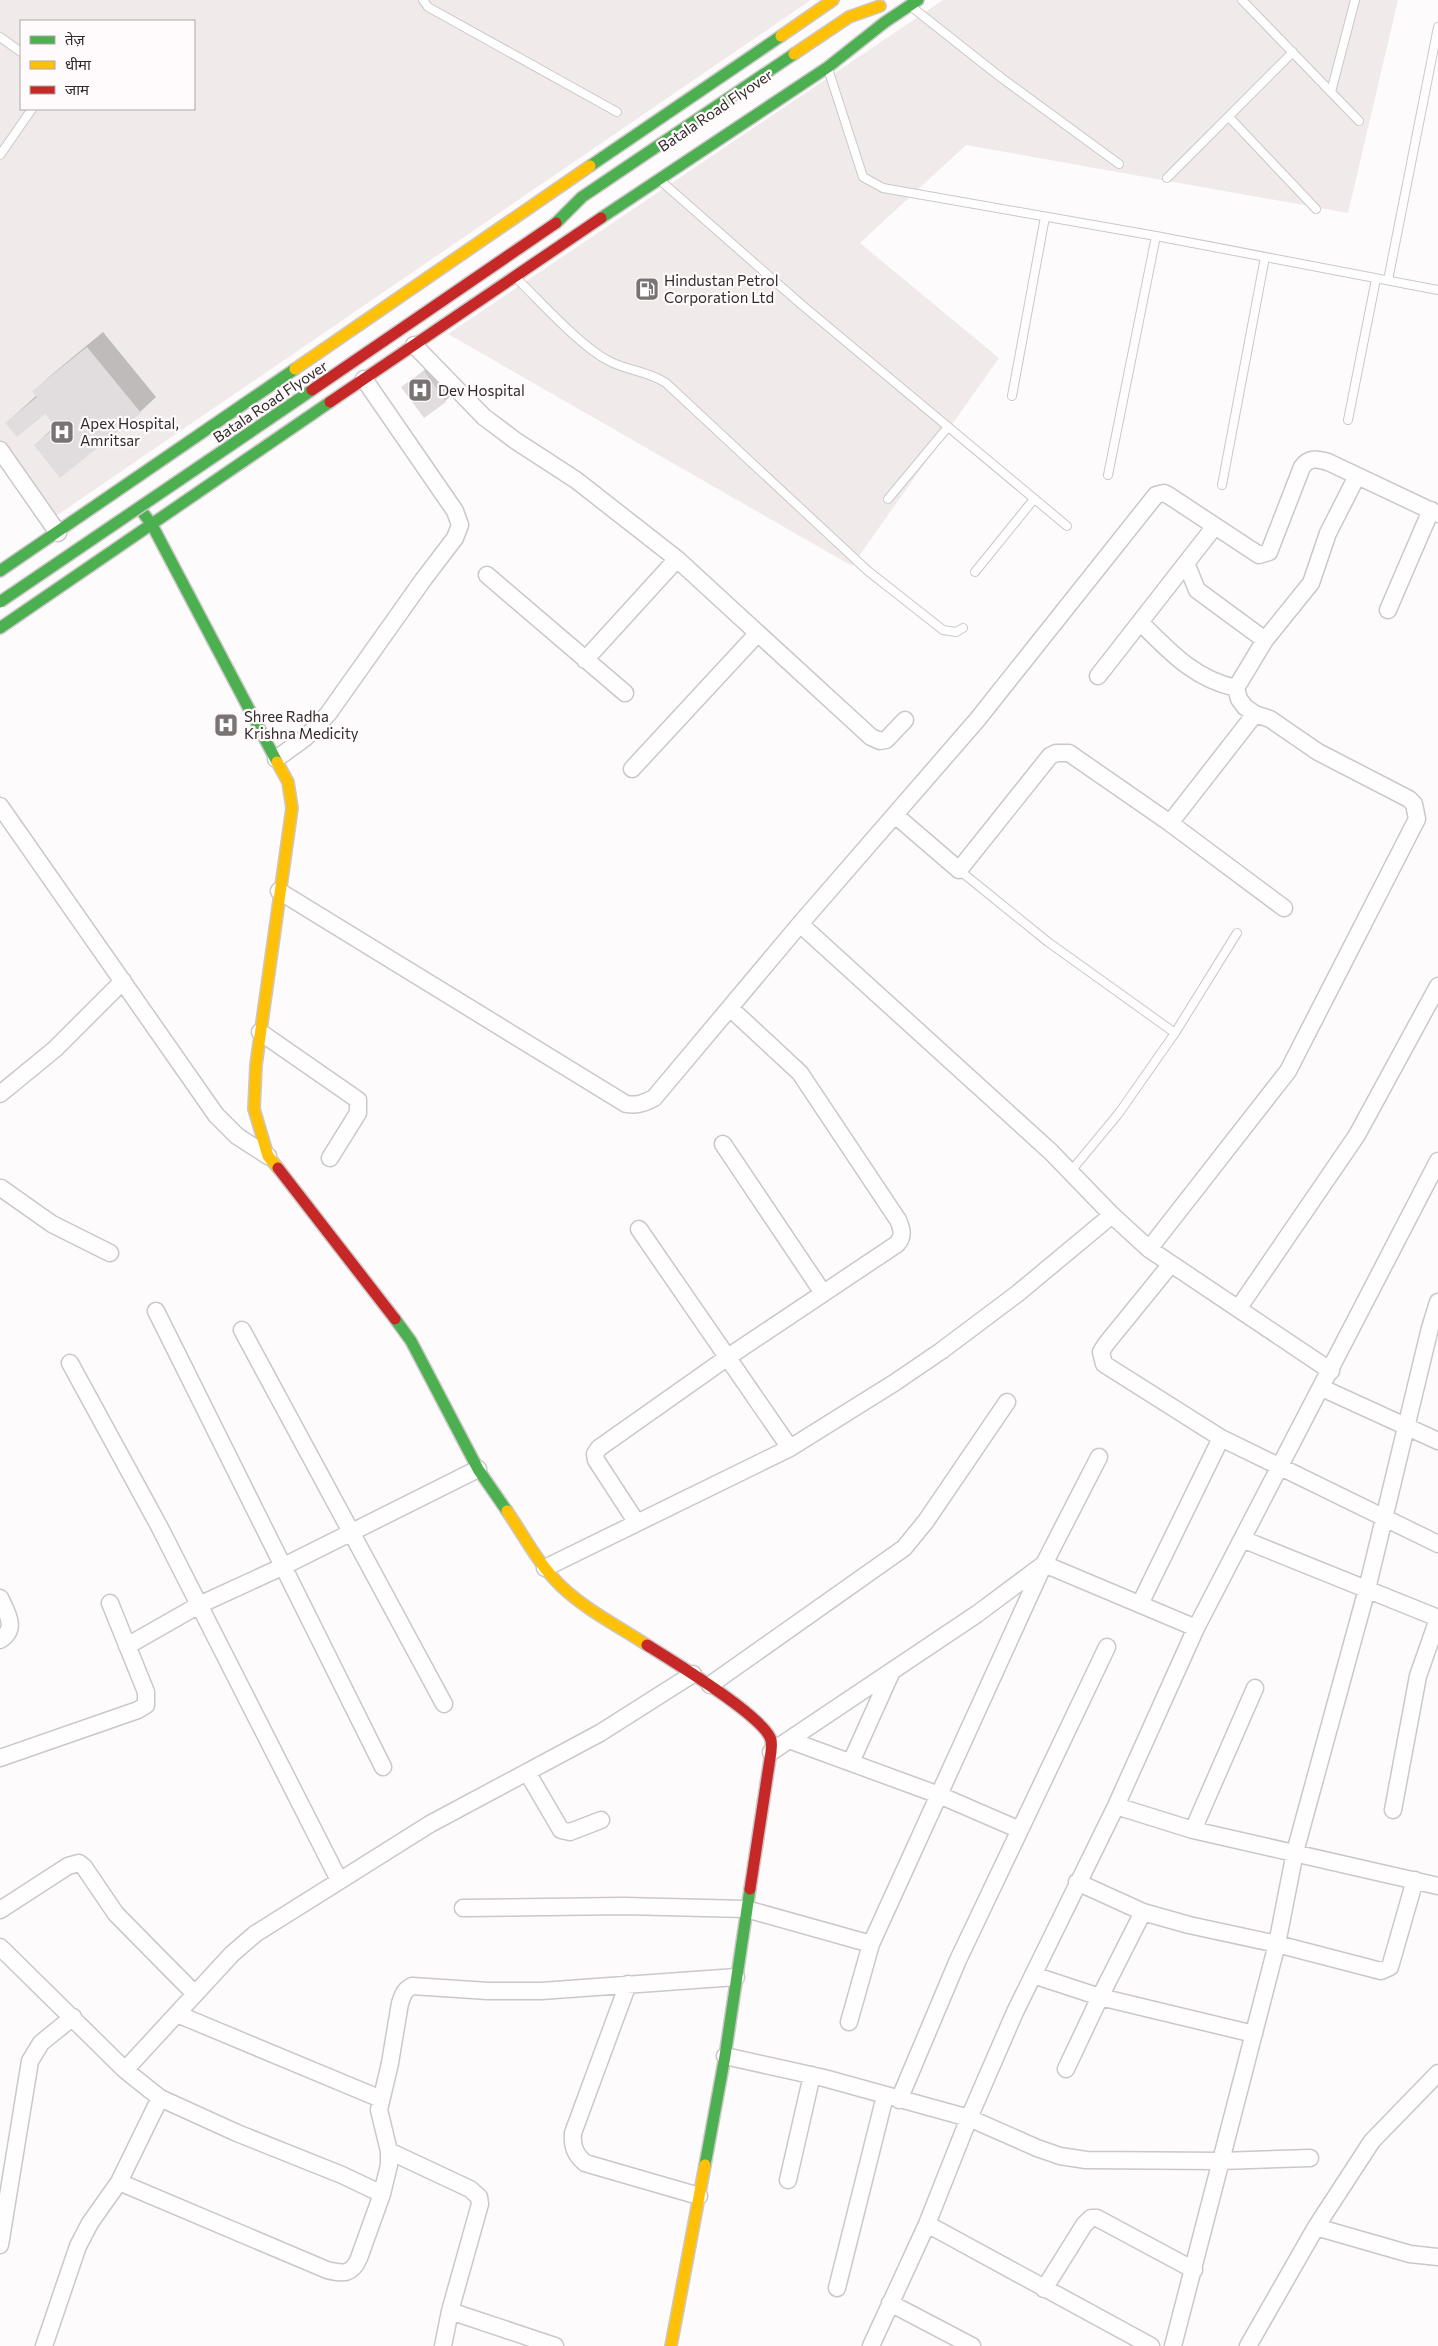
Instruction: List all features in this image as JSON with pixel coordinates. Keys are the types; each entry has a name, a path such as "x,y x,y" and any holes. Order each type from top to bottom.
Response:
{"main road":[{"path":"0,571 833,0"},
{"name":"Batala Road Flyover","path":"836,46 860,30 885,3"},
{"name":"Batala Road Flyover","path":"0,602 556,223 582,198 849,17 885,3"},
{"path":"0,628 514,276 828,67 885,22 914,3"},
{"name":"Batala Road Flyover","path":"556,223 588,212 665,161"},
{"path":"125,486 152,525 288,782 292,808 255,1073 254,1109 257,1126 268,1156 357,1268 411,1341 478,1470 545,1568 561,1586 580,1602 710,1685 762,1725 770,1740 771,1752 725,2056 671,2346"}],"street":[{"path":"414,345 484,417 516,441 576,480 677,559 875,740 886,740 905,720"},
{"path":"276,760 305,738 328,714 455,538 460,525 455,511 364,379"},
{"path":"0,450 58,532"},
{"path":"279,891 626,1104 636,1105 654,1098 800,924 983,712 1156,495 1164,493 1253,552 1265,555 1272,547 1306,461 1313,459 1320,460 1357,476 1434,512 1388,610"},
{"path":"1149,1249 1288,1071 1417,819 1414,804 1409,799 1318,752 1270,719 1254,714 1239,699 1236,688 1265,640 1311,583 1328,533 1357,476"},
{"path":"1098,676 1215,526"},
{"path":"585,660 677,559"},
{"path":"1186,563 1197,590 1265,640"},
{"path":"487,575 625,693"},
{"path":"1140,622 1191,670 1214,682 1236,688"},
{"path":"632,769 758,633"},
{"path":"1170,823 1254,714"},
{"path":"894,815 959,870 1050,756 1056,753 1069,753 1170,823 1284,908"},
{"path":"0,806 224,1126 249,1145 268,1156"},
{"path":"800,924 1071,1171 1149,1249 1331,1371"},
{"path":"0,1094 44,1059 123,981"},
{"path":"1238,1309 1357,1135 1438,986"},
{"path":"637,1523 596,1460 595,1454 605,1443 728,1357 898,1244 902,1239 901,1226 800,1073 730,1008"},
{"path":"260,1032 358,1100 358,1113 330,1158"},
{"path":"723,1144 823,1293"},
{"path":"871,2346 926,2224 969,2118 1033,1975 1077,1882 1116,1806 1196,1628 1331,1371 1438,1161"},
{"path":"0,1188 52,1224 110,1253"},
{"path":"545,1568 790,1448 942,1351 1017,1294 1112,1214"},
{"path":"638,1228 790,1448"},
{"path":"1171,1264 1106,1344 1101,1358 1109,1368 1221,1438 1438,1544"},
{"path":"1173,2346 1277,1944 1295,1852 1367,1588 1438,1302"},
{"path":"156,1311 383,1766"},
{"path":"242,1330 353,1532 444,1704"},
{"path":"70,1363 159,1526 339,1880"},
{"path":"1322,1388 1438,1441"},
{"path":"710,1685 904,1548 926,1521 1007,1402"},
{"path":"1140,1604 1221,1438"},
{"path":"850,2022 871,1944 1044,1564 1098,1457"},
{"path":"127,1646 199,1605 284,1566 478,1470"},
{"path":"1242,1539 1438,1618 1416,1685 1393,1810"},
{"path":"1044,1564 1196,1628"},
{"path":"771,1752 977,1614 1044,1564"},
{"path":"0,1598 11,1624 10,1631 0,1640"},
{"path":"0,1758 138,1710 146,1705 146,1692 110,1603"},
{"path":"837,2288 892,2098 1107,1647"},
{"path":"851,1762 892,1670"},
{"path":"125,2070 232,1954 255,1934 430,1824 600,1733 693,1674"},
{"path":"1194,1830 1255,1688"},
{"path":"790,1740 938,1795 1020,1830"},
{"path":"527,1772 562,1830 570,1832 601,1820"},
{"path":"1116,1806 1194,1830 1438,1886"},
{"path":"0,1910 68,1866 79,1863 116,1914 195,1994"},
{"path":"1077,1882 1143,1912 1189,1925 1277,1944 1375,1971 1386,1970 1390,1967 1415,1880"},
{"path":"463,1908 624,1906 746,1909 871,1944"},
{"path":"1066,2069 1143,1912"},
{"path":"2,1952 73,2017 125,2070 160,2098 237,2133 382,2194"},
{"path":"1033,1975 1100,1997 1254,2034"},
{"path":"119,2182 318,2266 340,2273 349,2273 355,2267 382,2194 389,2165 389,2152 379,2118 381,2099 390,2063 400,2003 403,1993 408,1988 412,1986 524,1991 736,1977"},
{"path":"628,1984 573,2133 572,2143 575,2154 585,2163 699,2196"},
{"path":"177,2014 381,2099"},
{"path":"0,2246 30,2061 41,2043 73,2017"},
{"path":"725,2056 812,2075 969,2118 1060,2156 1086,2160 1222,2161 1310,2158"},
{"path":"1248,2346 1316,2227 1372,2141 1438,2073"},
{"path":"788,2180 812,2075"},
{"path":"44,2346 78,2246 90,2222 119,2182 160,2098"},
{"path":"389,2152 470,2189 479,2197 480,2204 450,2311 443,2346"},
{"path":"1044,2289 1084,2225 1091,2218 1097,2218 1194,2270"},
{"path":"926,2224 1151,2346"},
{"path":"1316,2227 1410,2254 1438,2257"},
{"path":"890,2303 972,2346"},
{"path":"450,2311 556,2346"}],"lane":[{"path":"423,0 428,7 617,112"},
{"path":"1242,0 1359,121"},
{"path":"1331,92 1355,0"},
{"path":"914,3 998,76 1119,164"},
{"path":"1388,280 1438,27"},
{"path":"0,37 20,51"},
{"path":"1167,178 1293,52"},
{"path":"828,67 862,177 882,188 1156,236 1438,290"},
{"path":"0,155 31,110"},
{"path":"1229,117 1316,209"},
{"path":"660,180 802,305 947,428 1067,526"},
{"path":"1012,396 1045,217"},
{"path":"1108,475 1156,236"},
{"path":"1222,485 1265,257"},
{"path":"514,276 600,356 618,365 652,374 666,383 868,571 943,630 956,632 963,628"},
{"path":"1348,420 1376,278"},
{"path":"888,499 947,428"},
{"path":"975,572 1034,499"},
{"path":"959,870 1041,936 1174,1033"},
{"path":"1071,1171 1119,1113 1174,1033 1237,933"}],"shaded area":[{"path":"0,0 811,0 53,518 0,446"},
{"path":"943,0 1398,0 1348,213 966,145 860,243 999,358 852,566 448,334"}],"building":[{"path":"87,347 141,413 60,478 34,445 56,427 45,414 17,437 5,423 37,397 32,391"},
{"path":"424,371 446,402 424,418 401,387"}],"traffic: fast":[{"path":"601,218 828,67 885,22 918,0"},
{"path":"590,166 781,36"},
{"path":"556,223 582,197 794,54"},
{"path":"0,571 295,369"},
{"path":"0,602 312,390"},
{"path":"0,628 330,402"},
{"path":"141,510 152,525 277,762"},
{"path":"395,1319 411,1341 478,1469 507,1511"},
{"path":"705,2165 725,2056 750,1889"}],"traffic: slow":[{"path":"781,36 833,0"},
{"path":"794,54 849,17 880,6"},
{"path":"295,369 590,166"},
{"path":"277,762 288,782 292,808 256,1065 254,1109 268,1156 278,1168"},
{"path":"507,1511 539,1560 561,1586 592,1610 647,1645"},
{"path":"671,2346 705,2165"}],"traffic: jam":[{"path":"330,402 601,218"},
{"path":"312,390 556,223"},
{"path":"278,1168 395,1319"},
{"path":"647,1645 735,1704 765,1730 771,1740 771,1752 750,1889"}],"place":[{"name":"Hindustan Petrol Corporation Ltd","path":"647,289"},
{"name":"Dev Hospital","path":"420,390"},
{"name":"Apex Hospital, Amritsar","path":"62,432"},
{"name":"Shree Radha Krishna Medicity","path":"226,725"}]}
